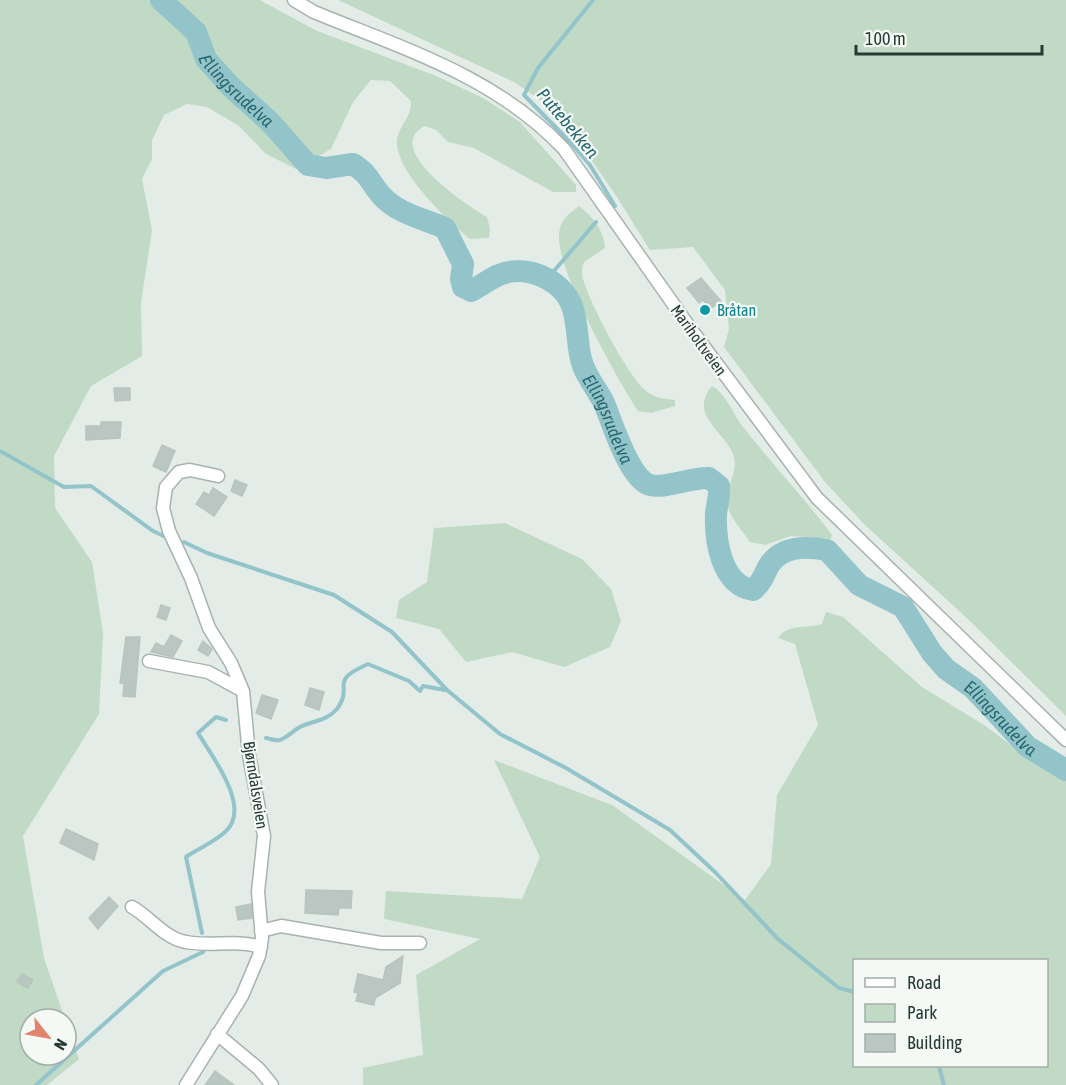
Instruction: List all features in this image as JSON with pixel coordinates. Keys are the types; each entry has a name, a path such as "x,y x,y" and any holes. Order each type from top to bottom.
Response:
{"street":[{"name":"Mariholtveien","path":"294,0 314,12 396,43 461,72 508,99 546,129 564,149 724,375 817,498 1066,740"},
{"name":"Bjørndalsveien","path":"186,1085 246,988 261,947 258,892 264,836 249,755 243,691 231,663 209,628 169,531 163,508 166,487 179,472 189,470 218,476"},
{"path":"149,661 208,672 243,691"},
{"path":"132,907 179,940 202,943 234,941 261,947"},
{"path":"261,931 281,926 381,943 420,942"},
{"path":"217,1034 259,1069 272,1085"}],"green space":[{"path":"0,0 260,0 315,30 436,76 483,98 520,122 576,185 576,192 553,192 474,148 448,142 436,130 425,126 414,136 413,148 420,161 447,189 487,217 490,229 489,238 470,239 436,208 404,166 398,152 397,140 410,112 411,101 390,81 371,80 353,102 331,149 296,169 266,154 239,126 207,107 187,104 164,115 152,140 152,159 142,179 152,230 141,303 142,356 91,386 54,456 55,508 92,562 103,633 99,714 23,836 44,958 61,1007 18,1007 18,1067 69,1067 47,1085 0,1085"},
{"path":"338,0 1066,0 1066,716 970,621 864,524 825,482 724,347 729,329 725,290 693,247 650,250 578,141 547,105 516,83"},
{"path":"579,206 597,224 604,241 605,248 584,262 582,272 585,286 599,318 618,353 637,381 652,395 675,400 675,406 651,413 638,411 589,324 567,272 559,235 565,218"},
{"path":"712,386 717,389 740,423 832,535 831,539 791,536 765,545 750,542 731,515 727,504 734,457 706,415 705,397"},
{"path":"505,523 582,559 611,589 621,621 610,647 564,667 512,652 466,662 439,629 396,618 399,600 427,582 434,528"},
{"path":"826,612 843,617 922,687 984,725 1022,753 1066,776 1066,1085 363,1085 363,1068 423,1055 416,975 480,939 384,919 386,891 522,899 540,857 494,760 612,805 745,900 771,864 777,795 818,725 795,644 778,638 792,628 822,624"}],"building":[{"path":"701,278 721,301 710,309 703,300 699,303 687,288"},
{"path":"114,388 130,388 130,400 115,401"},
{"path":"101,422 121,422 120,438 86,440 86,426 101,426"},
{"path":"162,445 175,451 166,472 153,466"},
{"path":"235,480 247,485 242,496 231,491"},
{"path":"213,488 227,497 214,516 196,504 204,492 209,495"},
{"path":"161,605 170,608 166,620 157,617"},
{"path":"171,635 182,641 173,657 151,652 156,643 164,647"},
{"path":"126,637 140,637 135,697 123,696 124,684 120,683"},
{"path":"203,641 212,649 208,656 198,650"},
{"path":"310,688 324,692 319,710 305,705"},
{"path":"262,695 278,700 271,719 256,713"},
{"path":"66,829 98,844 94,860 60,843"},
{"path":"306,890 352,891 351,908 339,908 338,915 305,913"},
{"path":"109,897 118,906 98,929 89,918"},
{"path":"251,904 252,918 238,920 236,907"},
{"path":"403,956 400,983 375,998 374,1005 356,1001 358,993 354,992 358,974 383,980 386,967"},
{"path":"22,974 33,980 28,988 17,982"},
{"path":"215,1071 234,1085 205,1085"}],"waterway":[{"name":"Ellingsrudelva","path":"161,0 196,32 206,59 230,86 270,122 308,165 326,168 353,164 394,206 445,228 463,264 461,279 463,287 471,291 499,275 521,271 544,277 562,290 573,309 583,365 604,403 628,461 642,481 656,486 709,478 719,486 716,514 717,536 722,560 734,580 753,590 773,560 780,554 803,548 827,550 859,585 903,607 932,653 946,669 973,688 1028,747 1066,770"},
{"name":"Puttebekken","path":"593,0 538,68 524,95 590,165 615,206"},
{"name":"Puttebekken","path":"547,279 596,222"},
{"path":"0,451 64,487 91,486 153,531 166,537"},
{"path":"184,542 207,553 334,595 392,632 447,690 500,734 566,768 670,830 715,872 778,939 839,988 853,992"},
{"path":"266,738 280,740 300,727 333,713 342,701 344,680 355,670 368,664 409,681 420,691 423,686 445,690"},
{"path":"202,933 186,857 225,832 232,822 234,810 227,782 198,733 216,717 226,720"},
{"path":"36,1085 163,971 203,952"},
{"path":"939,1067 944,1085"}],"place":[{"name":"Bråtan","path":"705,310"}]}
